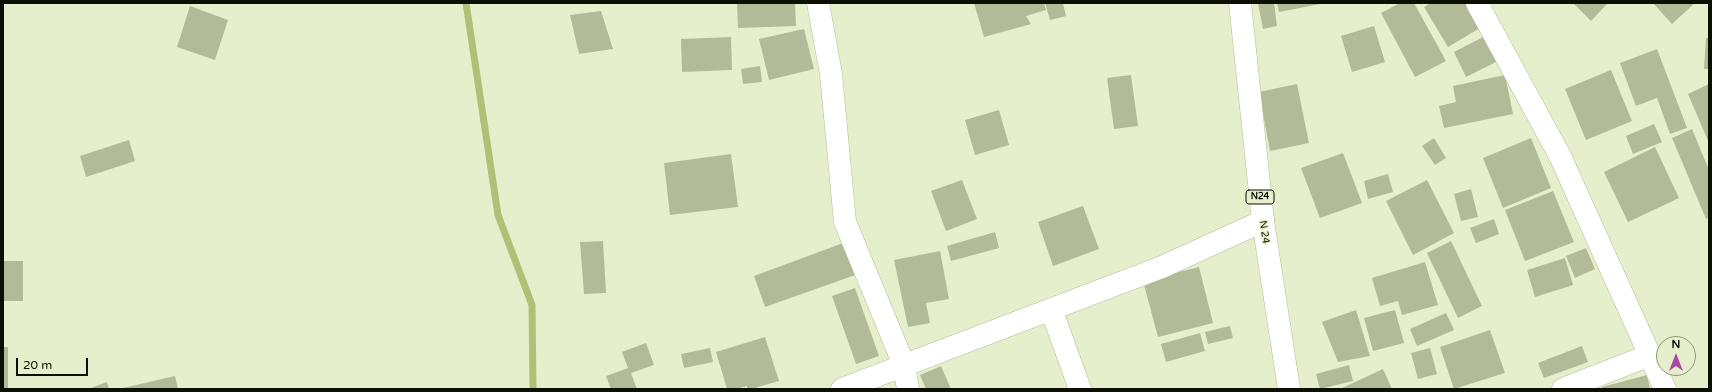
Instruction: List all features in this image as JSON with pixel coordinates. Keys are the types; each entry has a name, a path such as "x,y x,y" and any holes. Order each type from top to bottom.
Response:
{"street":[{"path":"818,3 831,74 845,222 904,365 908,389"},
{"name":"N 24","path":"1240,3 1262,221 1289,389"},
{"path":"1477,3 1560,156 1666,389"},
{"path":"842,389 1162,267 1262,221"},
{"path":"1051,309 1080,389"},
{"path":"1563,389 1650,355"}],"building":[{"path":"737,3 795,3 796,26 738,28"},
{"path":"974,3 1044,3 1046,10 1026,16 1031,24 984,37"},
{"path":"1045,3 1063,3 1066,16 1050,20"},
{"path":"1258,3 1274,3 1277,26 1263,29"},
{"path":"1277,3 1320,3 1320,4 1279,12"},
{"path":"1400,3 1414,3 1446,61 1415,77 1381,13"},
{"path":"1431,3 1465,3 1480,28 1448,47 1424,7"},
{"path":"1573,3 1608,3 1591,21"},
{"path":"1653,3 1695,3 1672,24"},
{"path":"190,6 228,20 215,60 177,47"},
{"path":"601,11 613,49 579,54 570,15"},
{"path":"1374,26 1385,62 1352,72 1341,36"},
{"path":"804,29 814,69 769,80 759,39"},
{"path":"1485,36 1498,61 1466,77 1454,52"},
{"path":"731,37 732,70 682,72 681,39"},
{"path":"1706,38 1709,38 1709,69 1704,69"},
{"path":"1657,49 1687,128 1670,134 1657,98 1636,106 1620,63"},
{"path":"760,66 762,82 743,84 741,69"},
{"path":"1611,70 1632,121 1586,140 1565,89"},
{"path":"1131,75 1138,126 1114,129 1107,78"},
{"path":"1505,75 1513,114 1444,128 1439,106 1456,102 1453,86"},
{"path":"1297,84 1309,143 1270,151 1259,92"},
{"path":"1709,84 1709,143 1688,94"},
{"path":"999,110 1009,145 975,155 965,120"},
{"path":"1654,124 1662,142 1633,154 1626,136"},
{"path":"1692,129 1709,170 1709,218 1706,219 1672,138"},
{"path":"1434,138 1446,158 1435,165 1422,146"},
{"path":"1531,138 1551,188 1503,208 1483,158"},
{"path":"129,140 135,161 86,177 80,156"},
{"path":"1655,147 1679,198 1628,222 1604,172"},
{"path":"1343,153 1362,203 1320,218 1301,168"},
{"path":"731,154 738,207 670,215 664,163"},
{"path":"1388,174 1393,192 1368,199 1364,181"},
{"path":"962,180 977,219 946,231 931,191"},
{"path":"1427,180 1454,233 1413,255 1386,201"},
{"path":"1471,189 1478,217 1461,221 1454,194"},
{"path":"1553,191 1574,242 1525,261 1505,210"},
{"path":"1083,206 1099,249 1053,266 1038,222"},
{"path":"1494,219 1499,234 1476,243 1470,228"},
{"path":"995,232 999,248 951,261 947,246"},
{"path":"603,241 606,293 584,294 580,242"},
{"path":"1451,241 1482,306 1458,318 1427,253"},
{"path":"846,242 858,274 765,307 754,276"},
{"path":"1586,248 1595,269 1575,278 1566,256"},
{"path":"940,251 949,299 926,303 930,323 908,327 894,260"},
{"path":"1565,258 1573,285 1535,297 1527,270"},
{"path":"3,261 23,261 23,301 3,301"},
{"path":"1425,262 1438,305 1402,315 1398,301 1380,306 1372,278"},
{"path":"1199,267 1213,323 1158,337 1143,281"},
{"path":"855,288 879,356 856,364 832,296"},
{"path":"1356,310 1370,356 1338,362 1322,322"},
{"path":"1395,310 1404,343 1373,351 1364,318"},
{"path":"1446,313 1454,330 1417,346 1410,329"},
{"path":"1230,326 1233,338 1208,344 1205,332"},
{"path":"1490,330 1505,373 1454,389 1440,347"},
{"path":"1200,333 1205,351 1166,362 1161,344"},
{"path":"765,337 779,381 751,389 747,389 747,386 736,389 727,389 716,352"},
{"path":"646,343 654,365 631,373 637,389 611,389 606,376 628,368 622,352"},
{"path":"1582,346 1588,362 1544,378 1538,363"},
{"path":"3,347 8,347 8,389 3,389"},
{"path":"710,348 713,362 684,368 681,354"},
{"path":"1430,348 1437,374 1418,379 1411,353"},
{"path":"1349,365 1353,381 1320,389 1316,374"},
{"path":"941,366 951,389 926,389 920,375"},
{"path":"1383,369 1392,389 1340,389"},
{"path":"1647,375 1650,389 1603,389 1602,387"},
{"path":"175,376 178,389 123,389 123,388"},
{"path":"107,382 109,389 88,389"}],"waterway":[{"path":"466,3 498,215 532,305 533,389"}]}
